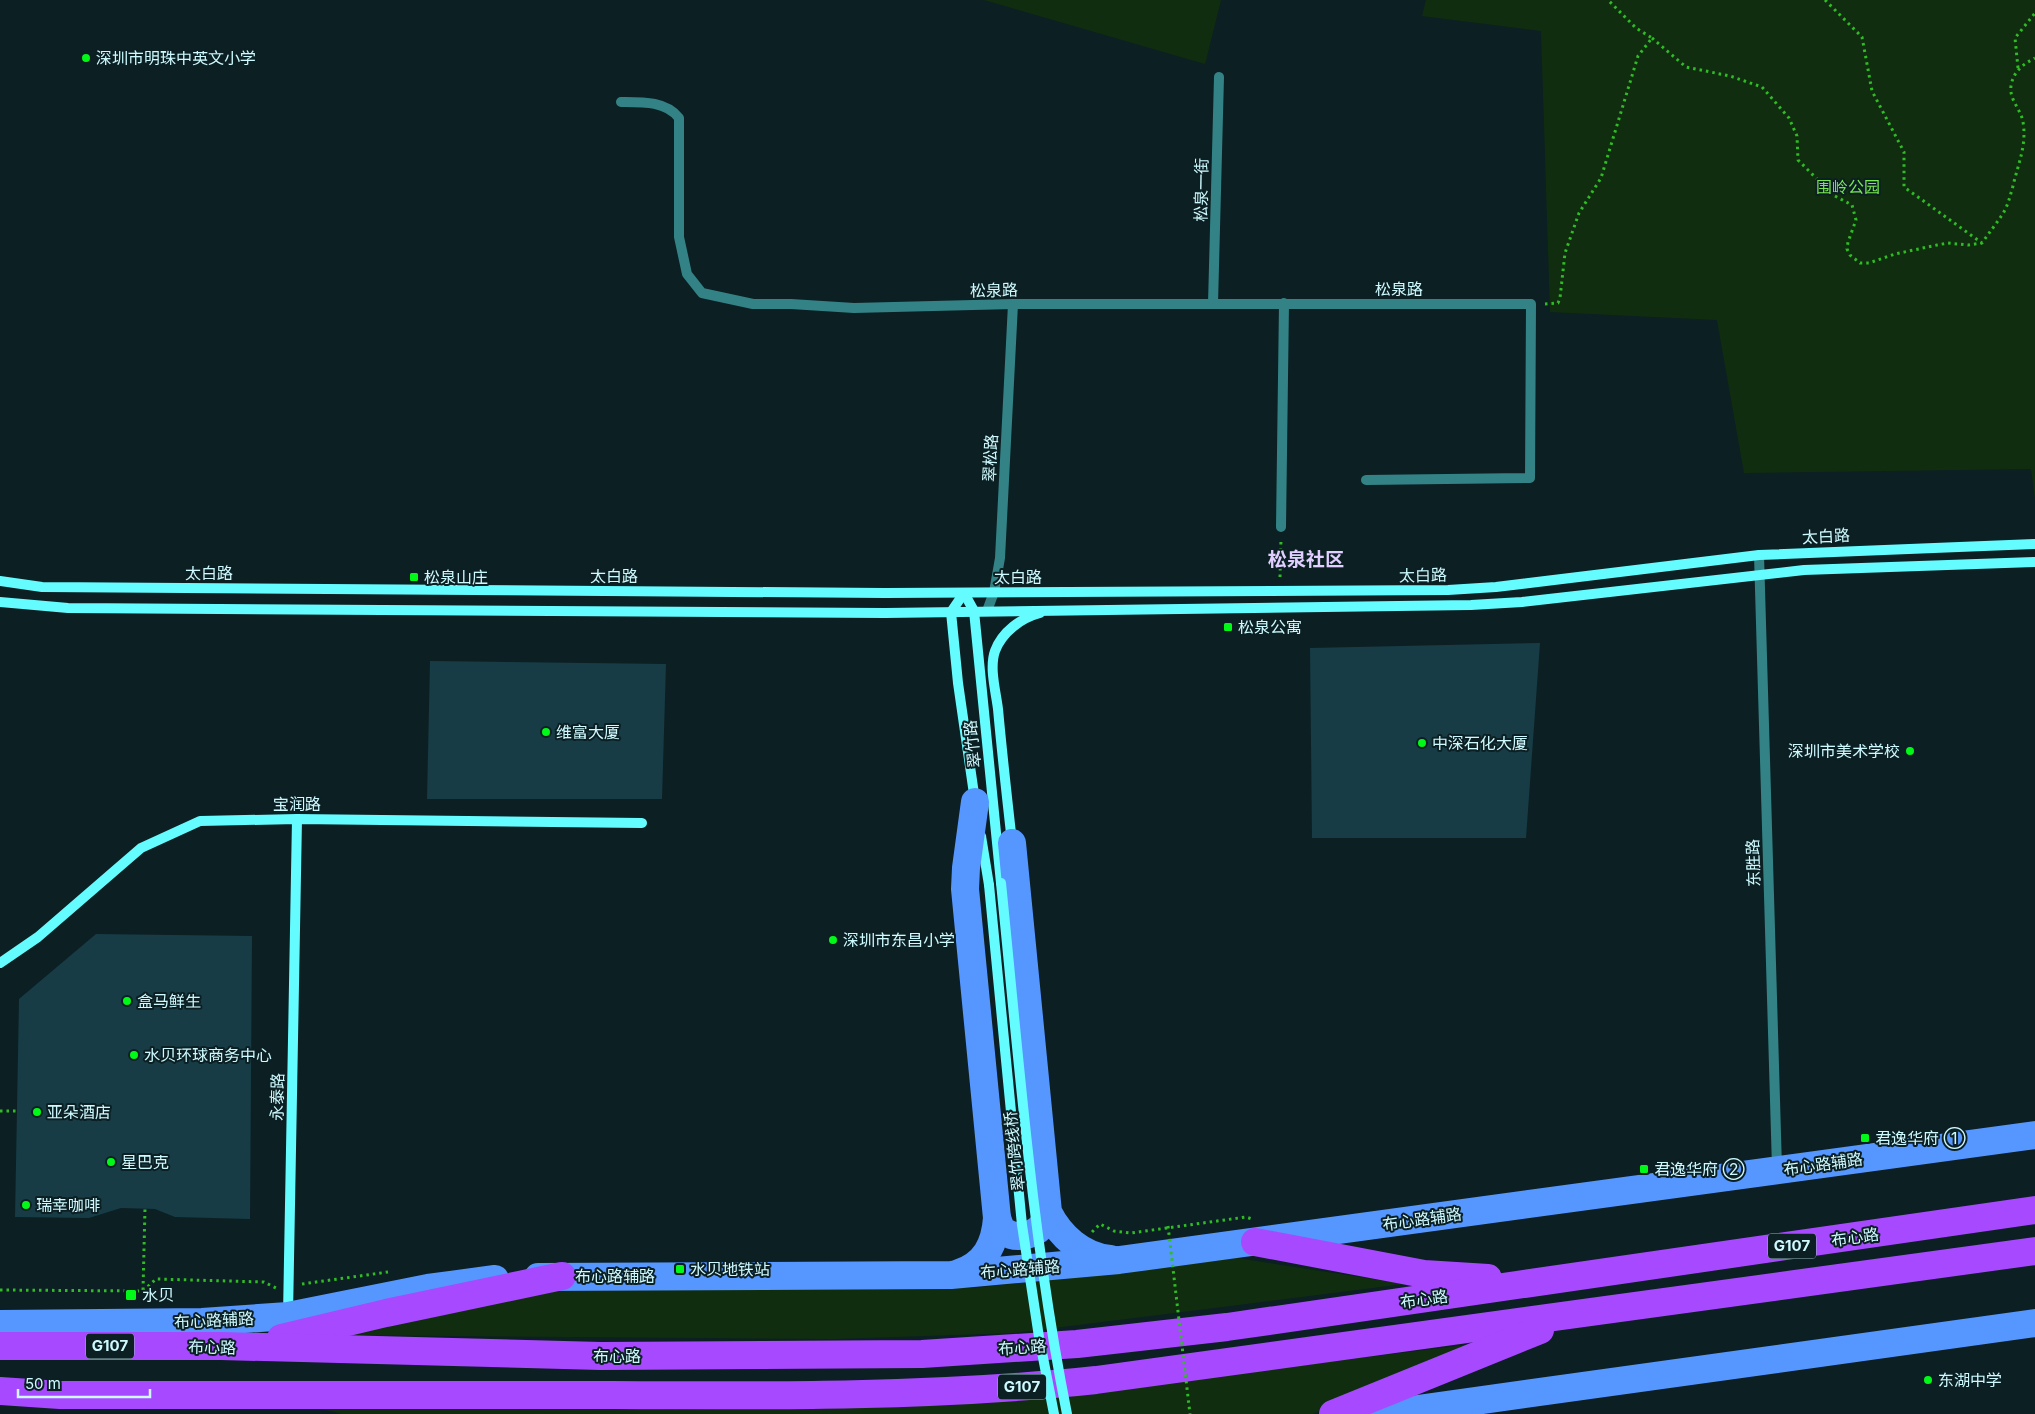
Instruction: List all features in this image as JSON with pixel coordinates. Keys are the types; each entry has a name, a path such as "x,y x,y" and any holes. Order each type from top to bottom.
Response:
{"highway":[{"name":"布心路","path":"0,1346 221,1346 601,1356 922,1354 1077,1344 1227,1327 2035,1210"},
{"path":"1254,1242 1424,1274 1550,1281"},
{"name":"G107","path":"0,1391 60,1395 790,1396 940,1393 1096,1380 2035,1251"},
{"path":"221,1346 277,1339 386,1312 562,1276"},
{"path":"1333,1414 1577,1315"},
{"path":"60,1395 278,1409 298,1414"}],"main road":[{"name":"太白路","path":"0,581 42,587 964,593 1448,590 1496,587 1759,555 2035,544"},
{"name":"太白路","path":"0,602 44,607 78,608 951,612 1487,604 1759,574 1827,569 2035,562"},
{"name":"翠竹路","path":"964,593 974,611 1001,883"},
{"path":"951,612 964,593"},
{"name":"翠竹路","path":"1001,883 1012,844 994,672 994,652 1001,640 1021,620 1053,610"},
{"name":"翠竹路","path":"951,612 958,683 989,885"},
{"path":"975,802 965,889 997,1218 1000,1226 1007,1233 1019,1235 1030,1234 1041,1228 1046,1214 1046,1202 1012,844"},
{"name":"宝润路","path":"0,963 38,937 141,848 200,821 297,819 642,823"},
{"name":"永泰路","path":"288,1316 297,819"},
{"name":"翠竹跨线桥","path":"1001,883 1039,1252 1067,1414"},
{"name":"翠竹跨线桥","path":"989,885 1022,1225 1037,1328 1054,1414"},
{"name":"布心路辅路","path":"0,1324 202,1322 288,1316 464,1283 562,1276 951,1275 1119,1260 2035,1135"},
{"path":"1046,1202 1052,1220 1072,1243 1099,1258 1119,1260"},
{"path":"951,1275 966,1270 985,1257 992,1243 997,1218"},
{"path":"1382,1414 2035,1323"}],"street":[{"name":"松泉一街","path":"1213,304 1219,77"},
{"name":"松泉路","path":"621,102 646,102 672,109 679,118 679,237 687,274 702,293 753,304 791,304 854,308 1013,304 1532,304"},
{"path":"1281,527 1284,303"},
{"name":"翠松路","path":"987,611 994,592 1000,558 1013,304"},
{"path":"1366,480 1530,478 1532,304"},
{"name":"东胜路","path":"1759,555 1778,1170"}],"path":[{"path":"1608,0 1636,28 1652,38 1686,67 1730,76 1762,87 1789,118 1797,136 1798,160 1833,195 1852,205 1856,220 1847,249 1854,260 1860,263 1869,263 1895,254 1948,243 1968,245 1982,242 2002,214 2009,202 2021,161 2024,142 2023,120 2014,103 2010,87 2018,69 2015,38 2035,12"},
{"path":"1825,0 1862,37 1872,91 1904,152 1904,187 1982,242"},
{"path":"1532,304 1558,304 1564,253 1579,213 1601,178 1638,56 1652,38"},
{"path":"2018,69 2035,58"},
{"path":"1280,590 1281,527"},
{"path":"0,1111 17,1111"},
{"path":"143,1291 146,1208"},
{"path":"1100,1224 1114,1231 1130,1233 1168,1226 1246,1217"},
{"path":"1168,1226 1190,1414"},
{"path":"0,1290 143,1291 156,1279 264,1282 276,1288"}],"green space":[{"path":"984,0 1221,0 1205,64"},
{"name":"围岭公园","path":"1426,0 2035,0 2035,499 2031,469 1744,473 1717,320 1550,312 1541,31 1422,16"},
{"path":"1237,1258 1404,1284 1015,1333 835,1339 317,1335 563,1286 774,1290 975,1288"},
{"path":"1482,1343 1313,1414 342,1414 318,1408 678,1410 971,1402 1079,1393"}],"building":[{"name":"中深石化大厦","path":"1540,643 1526,838 1312,838 1310,648"},
{"name":"维富大厦","path":"430,661 666,664 662,799 427,799"},
{"name":"水贝环球商务中心","path":"96,934 252,936 250,1219 175,1217 155,1209 121,1208 89,1218 15,1217 19,999"}],"place":[{"name":"深圳市明珠中英文小学","path":"86,58"},
{"name":"松泉山庄","path":"414,577"},
{"name":"松泉公寓","path":"1228,627"},
{"name":"维富大厦","path":"546,732"},
{"name":"中深石化大厦","path":"1422,743"},
{"name":"深圳市美术学校","path":"1910,751"},
{"name":"深圳市东昌小学","path":"833,940"},
{"name":"盒马鲜生","path":"127,1001"},
{"name":"水贝环球商务中心","path":"134,1055"},
{"name":"亚朵酒店","path":"37,1112"},
{"name":"君逸华府 ①","path":"1865,1138"},
{"name":"星巴克","path":"111,1162"},
{"name":"君逸华府 ②","path":"1644,1169"},
{"name":"瑞幸咖啡","path":"26,1205"},
{"name":"水贝地铁站","path":"680,1269"},
{"name":"水贝","path":"131,1295"},
{"name":"东湖中学","path":"1928,1380"}],"district":[{"name":"松泉社区","path":"1306,559"}]}
